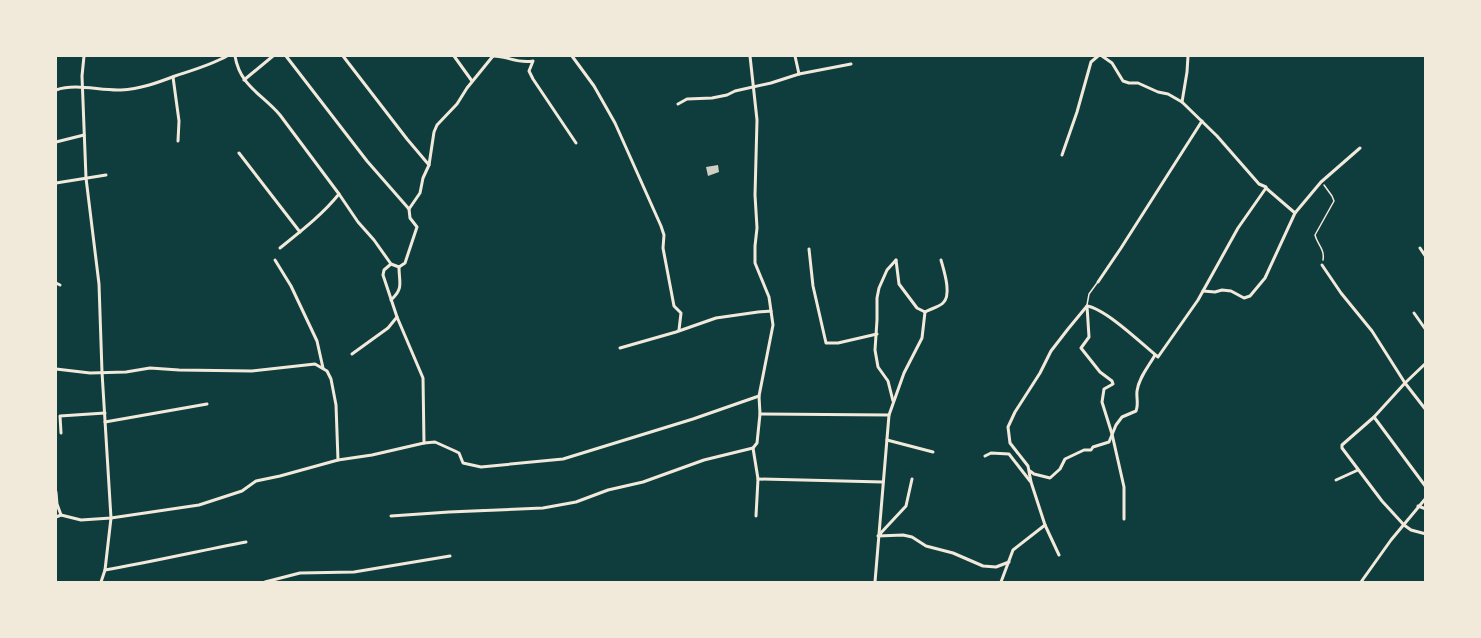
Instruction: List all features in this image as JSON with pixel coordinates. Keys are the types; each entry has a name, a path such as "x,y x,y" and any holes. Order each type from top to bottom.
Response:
{"street":[{"path":"85,56 82,76 86,178 99,284 111,518 105,570 101,582"},
{"path":"56,90 61,88 105,90 141,88 212,65 227,56"},
{"path":"235,56 238,68 250,88 280,115 358,222 391,264 399,267"},
{"path":"244,80 273,56"},
{"path":"286,56 367,161 409,209 410,218 417,227 405,263 399,267"},
{"path":"344,56 406,139 429,165"},
{"path":"454,56 472,82"},
{"path":"409,209 420,193 429,165 436,125 457,104 493,56 522,62 533,61 529,71 537,87 576,142"},
{"path":"504,57 513,56"},
{"path":"572,56 594,86 615,123 661,226 674,306 681,313 679,331"},
{"path":"391,516 543,508 576,502 608,490 643,482 704,460 753,447 757,443 759,396 773,326 769,297 754,256 757,228 754,195 757,120 750,56"},
{"path":"795,56 799,74"},
{"path":"1062,155 1091,62 1100,56 1112,63 1123,81 1138,83 1182,102 1259,183 1295,213"},
{"path":"1182,102 1188,56"},
{"path":"678,104 687,99 712,98 799,74 851,64"},
{"path":"173,77 179,121 178,141"},
{"path":"1098,282 1202,121"},
{"path":"56,142 84,135"},
{"path":"1203,291 1222,290 1231,291 1244,298 1250,296 1266,278 1295,213 1321,182 1360,148"},
{"path":"239,153 300,232"},
{"path":"56,183 106,175"},
{"path":"1087,306 1094,307 1111,319 1158,357 1203,291 1238,228 1266,188"},
{"path":"280,248 329,206 339,194"},
{"path":"1420,248 1425,257"},
{"path":"808,249 813,286 826,343 838,343 877,334"},
{"path":"275,260 291,286 317,340 323,368"},
{"path":"894,402 888,381 878,367 875,350 879,288 887,270 896,260 899,284 918,308 925,312"},
{"path":"925,312 943,304 947,297 941,260"},
{"path":"391,264 384,270 383,275 397,317 423,378 424,443"},
{"path":"1322,265 1378,340 1425,410"},
{"path":"391,300 400,288 399,267"},
{"path":"56,283 60,285"},
{"path":"1059,555 1045,525 1031,482 1029,466 1010,443 1008,427 1051,351 1087,306"},
{"path":"1087,306 1089,337 1081,348 1113,384 1104,389 1102,402 1124,487 1124,519"},
{"path":"620,348 716,318 771,311"},
{"path":"875,582 890,415 904,373 921,338 925,312"},
{"path":"1414,313 1425,330"},
{"path":"352,354 388,327 397,317"},
{"path":"1029,471 1050,478 1060,469 1065,459 1109,442 1122,417 1137,411 1138,386 1144,370 1155,355"},
{"path":"1425,363 1374,417 1342,445 1382,501 1404,525 1411,530 1425,534"},
{"path":"56,369 90,373 126,372 150,368 252,371 315,364 330,375 336,400 338,460"},
{"path":"56,517 61,515 81,520 111,518 198,505 242,491 256,481 338,460 424,443 435,442 459,453 463,464 481,466 563,459 759,396"},
{"path":"105,422 207,404"},
{"path":"61,433 60,416 105,413"},
{"path":"760,414 890,415"},
{"path":"1374,417 1425,487"},
{"path":"887,440 933,452"},
{"path":"753,447 758,479 756,516"},
{"path":"985,456 991,453 1009,454 1031,482"},
{"path":"1336,480 1358,470"},
{"path":"878,536 906,506 912,478"},
{"path":"758,479 883,482"},
{"path":"56,492 61,515"},
{"path":"1361,582 1390,540 1425,498"},
{"path":"1418,506 1425,509"},
{"path":"1001,582 1013,550 1045,525"},
{"path":"878,536 912,537 926,546 953,553 983,566 996,567 1009,562"},
{"path":"105,570 246,542"},
{"path":"265,582 300,573 354,572 450,556"}],"lane":[{"path":"1087,306 1089,294 1098,282"}],"path":[{"path":"1321,182 1334,201 1315,235 1323,250 1322,265"}],"building":[{"path":"718,165 719,172 708,176 706,167"}]}
